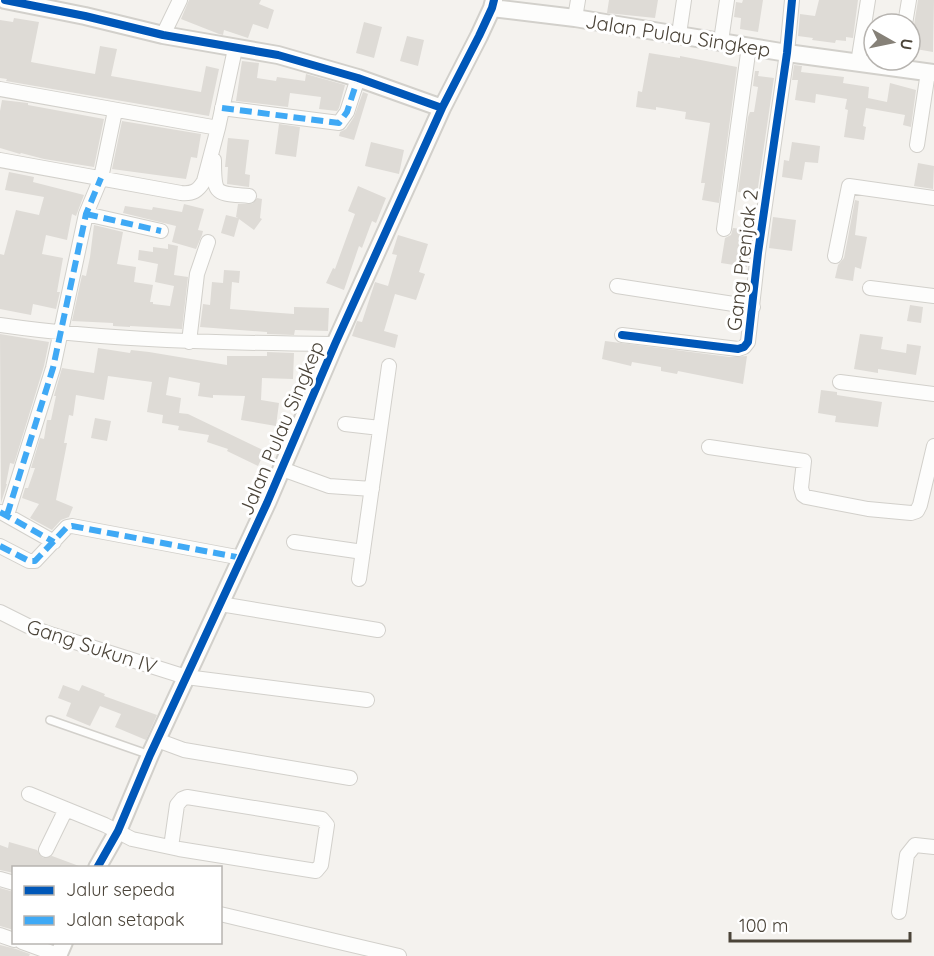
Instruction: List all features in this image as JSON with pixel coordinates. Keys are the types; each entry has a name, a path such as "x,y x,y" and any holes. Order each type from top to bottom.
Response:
{"street":[{"path":"163,35 180,0"},
{"path":"575,18 578,0"},
{"path":"679,34 684,0"},
{"path":"720,41 727,0"},
{"name":"Gang Prenjak 2","path":"622,334 738,350 748,342 758,253 787,53 792,0"},
{"path":"858,63 868,0"},
{"path":"15,1 163,35 278,55 358,78 442,108"},
{"name":"Jalan Pulau Singkep","path":"98,866 118,831 442,108 493,4 787,53 862,63"},
{"path":"724,229 749,46"},
{"path":"0,160 181,193 192,193 200,187 204,180 235,49"},
{"path":"918,145 931,72"},
{"path":"222,108 339,123 347,112 358,78"},
{"path":"0,89 218,128"},
{"path":"54,542 4,513 50,379 86,214 101,178 115,111"},
{"path":"214,143 214,187 225,194 249,196"},
{"path":"835,256 849,186 934,198"},
{"path":"86,214 161,231"},
{"path":"189,342 197,274 208,242"},
{"path":"617,286 753,307"},
{"path":"870,288 934,296"},
{"path":"0,325 61,333 189,342 335,344"},
{"path":"359,579 389,366"},
{"path":"840,382 934,394"},
{"path":"345,424 380,428"},
{"path":"709,447 804,460 801,493 806,497 868,509 907,513 917,511 920,505 934,446"},
{"path":"282,469 317,483 372,489"},
{"path":"0,546 29,561 35,561 67,527 72,526 242,558"},
{"path":"294,542 363,552"},
{"path":"220,604 378,630"},
{"name":"Gang Sukun IV","path":"0,612 53,635 186,677 367,700"},
{"path":"154,747 350,778"},
{"path":"29,794 132,839 171,847 316,871 321,865 327,825 322,819 187,797 177,805 171,847"},
{"path":"46,850 66,809"},
{"path":"899,912 909,850 915,845 934,847"},
{"path":"222,915 399,956"},
{"path":"30,944 60,951"}],"lane":[{"path":"50,720 154,747"}],"building":[{"path":"189,0 261,0 259,4 274,10 268,29 253,24 248,38 224,30 223,35 219,34 181,19"},
{"path":"609,0 658,0 655,18 607,13"},
{"path":"743,0 763,0 758,32 740,29 741,18 734,17 736,2 742,3"},
{"path":"819,0 858,0 853,38 846,37 846,41 836,40 835,43 798,36 800,14 815,16"},
{"path":"918,0 934,0 933,52 922,50 922,12 916,12"},
{"path":"14,18 39,22 31,62 95,74 100,46 117,49 111,76 201,92 206,66 219,69 209,116 6,81 7,79 0,78 0,20 13,22"},
{"path":"364,22 382,27 374,58 356,53"},
{"path":"407,36 424,40 418,66 400,61"},
{"path":"649,53 680,58 680,56 737,67 719,203 702,200 705,183 701,183 710,123 685,119 686,112 656,107 656,110 636,107 638,91 642,92"},
{"path":"242,61 259,63 257,78 276,81 277,77 305,81 306,74 345,85 339,108 337,111 319,109 321,97 290,93 288,107 236,101"},
{"path":"794,65 802,66 801,72 844,77 843,83 869,87 868,98 887,102 890,83 916,90 911,127 903,125 905,115 866,108 863,126 866,127 864,140 844,137 848,110 845,109 847,99 816,94 815,103 795,100 798,80 792,80"},
{"path":"755,71 759,71 758,76 774,78 757,194 738,192 748,117 750,112 754,112 758,87 753,86"},
{"path":"363,92 368,94 354,140 339,136 354,117"},
{"path":"2,100 28,103 28,105 104,119 94,167 44,159 0,148"},
{"path":"122,121 201,134 197,158 191,157 186,179 112,169"},
{"path":"279,124 300,127 296,157 275,154"},
{"path":"228,138 249,140 245,174 250,175 249,187 227,184 228,167 225,167"},
{"path":"371,142 404,150 399,174 365,166"},
{"path":"792,142 820,146 818,163 805,162 802,180 782,177 784,160 789,161"},
{"path":"918,163 934,166 933,189 914,186"},
{"path":"9,172 34,177 33,182 84,195 76,216 72,214 67,240 46,235 42,254 63,258 56,309 33,304 31,315 0,309 0,254 4,255 16,210 39,215 44,197 5,190"},
{"path":"358,186 386,198 376,223 372,221 362,248 359,246 344,290 326,283 333,268 335,269 355,214 348,211"},
{"path":"257,198 262,199 260,218 262,219 254,230 239,219 234,237 221,233 226,215 238,218 236,217 238,204 252,204"},
{"path":"855,200 859,201 855,235 867,237 861,269 855,267 853,281 835,278 838,265 844,258"},
{"path":"184,204 204,209 198,230 203,231 196,249 172,242 176,226 123,213 125,206 152,210 153,207 182,212"},
{"path":"773,217 796,220 792,251 769,248"},
{"path":"94,225 123,232 117,264 136,267 134,282 153,285 150,302 153,304 170,306 174,286 155,282 158,264 138,260 139,250 153,252 153,247 168,249 168,244 178,246 174,275 188,277 182,329 113,326 113,323 72,321 82,275 86,276"},
{"path":"733,228 750,230 747,267 721,263 725,238 731,235"},
{"path":"398,235 428,244 419,272 425,274 416,300 395,294 384,331 398,335 395,348 352,336 357,321 362,322 375,282 388,286 397,255 392,254"},
{"path":"224,270 240,271 239,283 232,282 230,309 294,314 294,307 329,308 328,331 295,330 294,335 200,327 203,304 210,305 212,282 223,283"},
{"path":"910,305 923,307 921,323 907,321"},
{"path":"0,334 49,342 44,366 14,464 10,463 1,503"},
{"path":"860,334 883,337 881,349 906,353 907,344 921,346 916,375 878,369 878,373 854,369"},
{"path":"605,341 730,357 747,356 743,384 678,371 677,374 661,371 661,367 632,362 631,366 602,359"},
{"path":"98,348 130,353 131,350 149,352 227,365 227,356 267,356 267,352 294,353 293,379 262,378 261,400 279,403 276,426 241,420 245,396 213,395 213,398 198,396 200,383 169,377 166,395 181,398 179,413 188,414 265,451 258,466 227,451 228,449 207,442 209,435 178,430 179,426 162,423 163,415 147,412 152,382 108,376 104,400 76,395 73,416 69,415 64,443 67,443 56,500 73,507 69,517 61,520 52,530 30,518 39,504 22,498 35,468 31,468 40,438 44,439 47,420 51,420 56,396 54,396 62,368 94,373"},
{"path":"821,390 837,392 837,395 882,402 878,427 835,422 836,416 818,413"},
{"path":"95,418 111,421 107,441 91,438"},
{"path":"63,685 79,691 82,685 105,694 104,696 157,715 146,740 115,727 121,714 100,706 90,726 66,716 71,703 58,698"},
{"path":"9,842 37,850 43,858 52,856 79,866 12,866 12,873 0,870 0,845 8,848"},
{"path":"0,888 12,891 12,929 0,926"},
{"path":"0,945 30,954 29,956 0,956"}],"marked path":[{"path":"222,108 339,123 347,112 358,78"},
{"path":"7,515 53,368 86,214 101,178"},
{"path":"86,214 161,231"},
{"path":"0,512 54,542"},
{"path":"0,546 29,561 35,561 67,527 72,526 242,558"}],"cycle path":[{"path":"5,0 163,35 278,55 358,78 442,108"},
{"path":"98,866 118,831 150,755 267,503 335,344 442,108 479,36 494,0"},
{"path":"622,335 738,349 744,347 748,342 758,253 787,53 792,0"}]}
